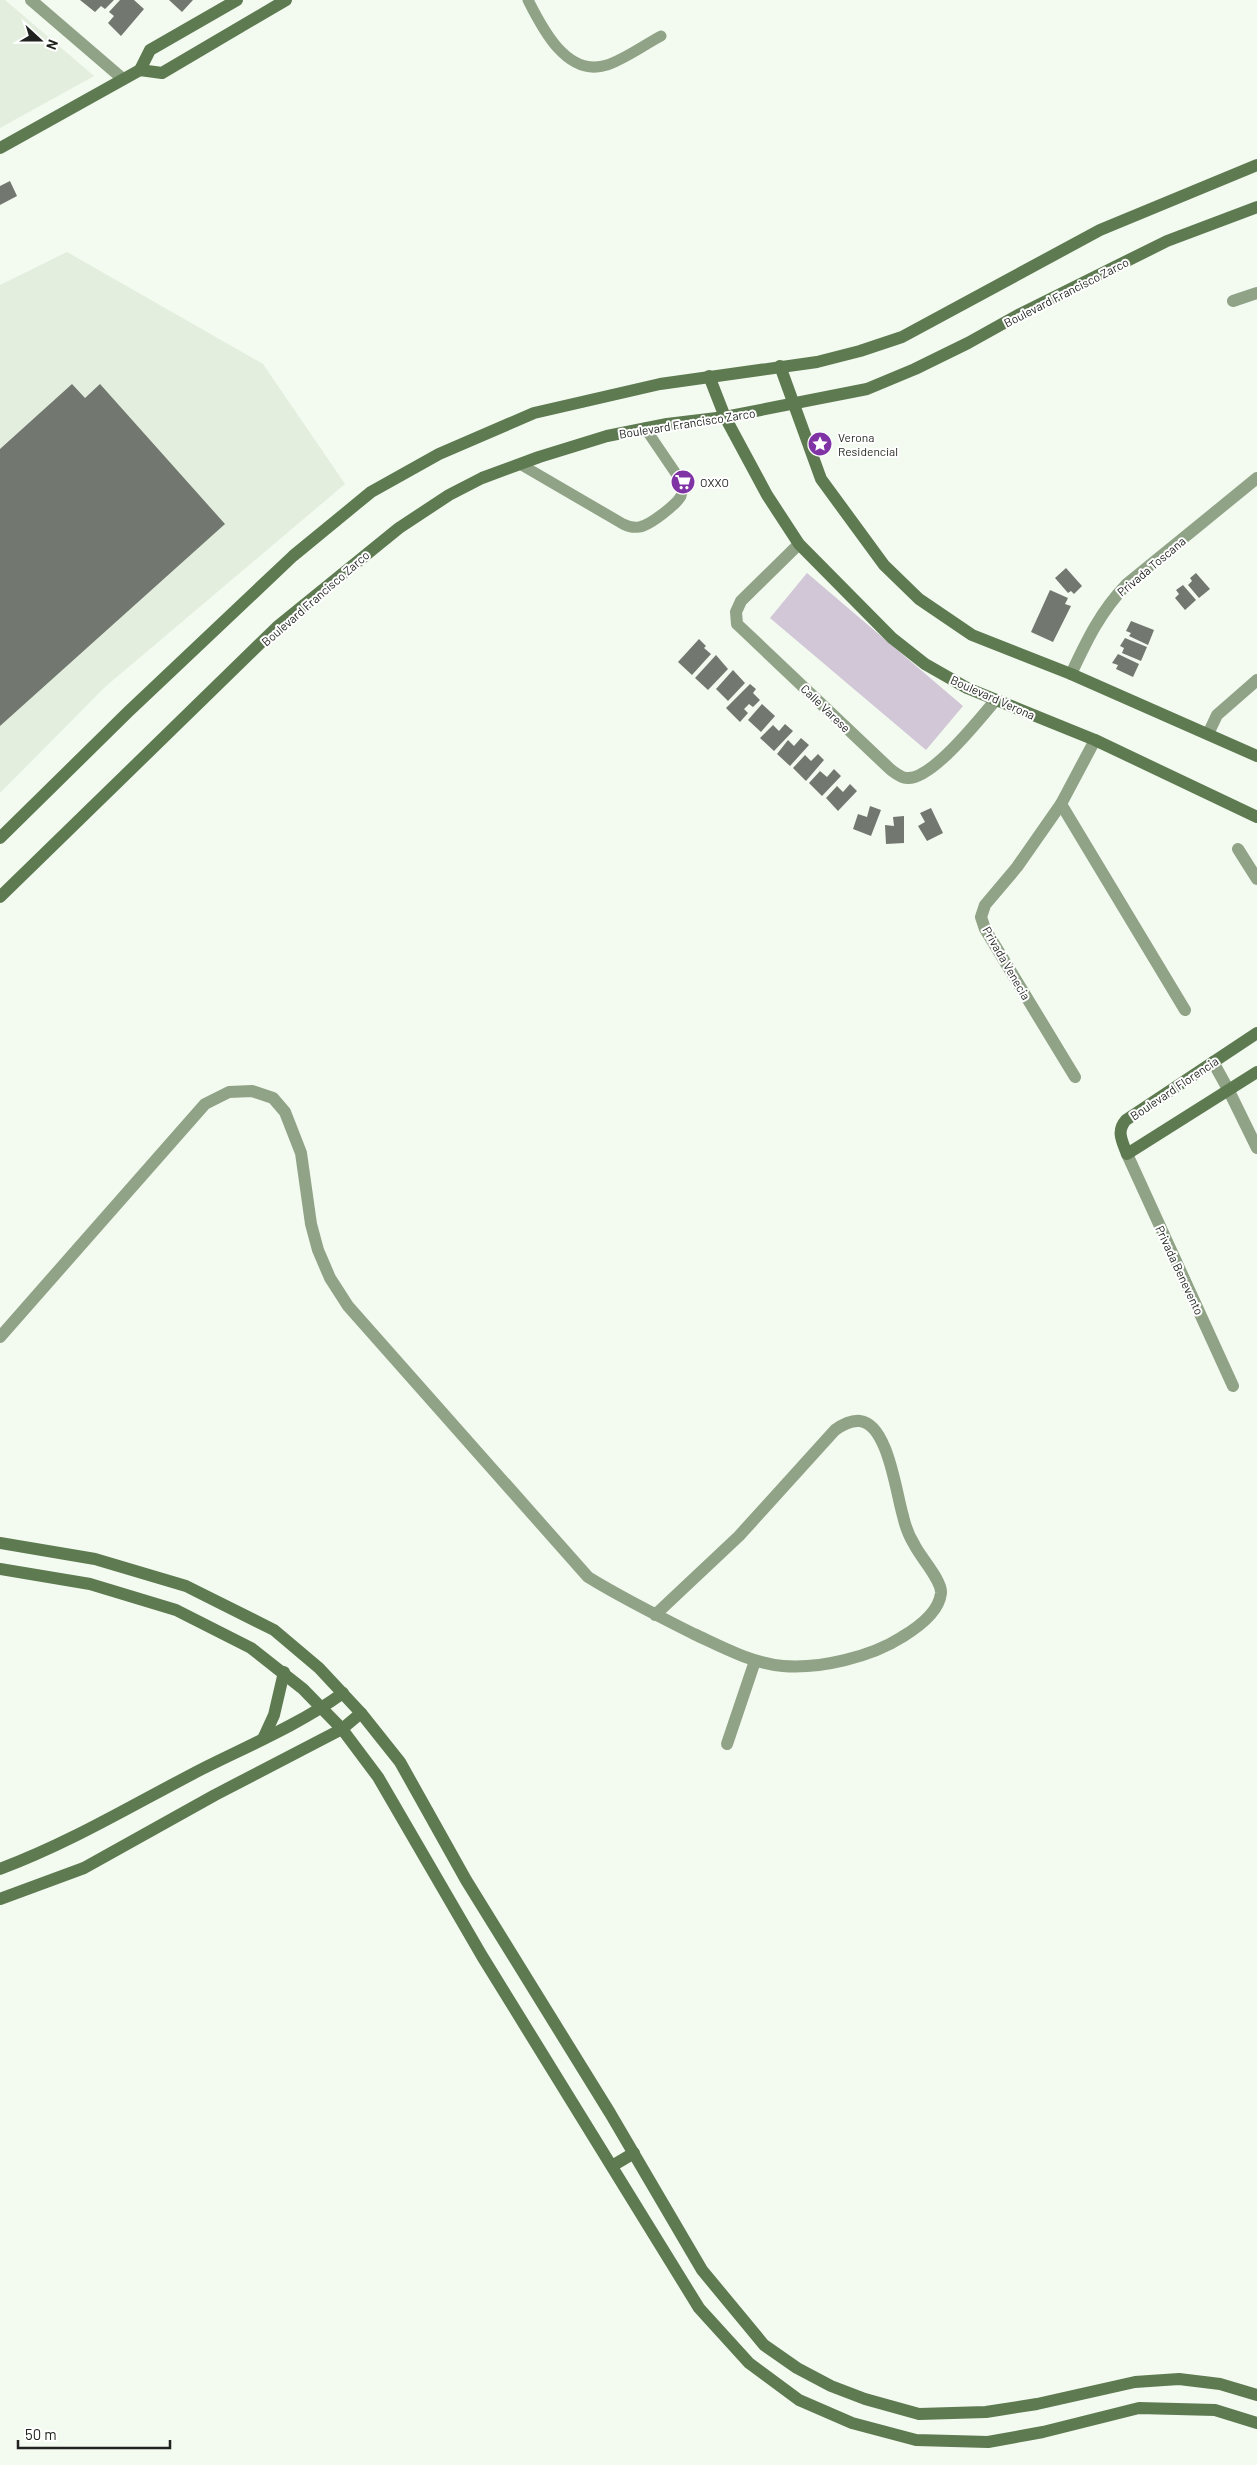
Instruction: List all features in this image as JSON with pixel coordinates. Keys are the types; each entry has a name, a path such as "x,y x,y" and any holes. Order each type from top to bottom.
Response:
{"street":[{"path":"31,0 123,79"},
{"path":"0,148 140,70 150,50 237,0"},
{"path":"140,70 162,73 286,0"},
{"path":"0,838 128,712 293,556 371,492 439,454 534,413 660,384 817,362 860,351 902,337 1100,230 1257,166"},
{"name":"Boulevard Francisco Zarco","path":"0,897 277,627 400,528 449,495 482,478 607,436 645,428 725,417 867,389 915,369 1167,241 1257,207"},
{"path":"1233,301 1257,293"},
{"path":"780,366 821,479 884,565 920,599 972,635 1072,674 1257,756"},
{"name":"Boulevard Verona","path":"709,376 725,417 768,496 799,544 892,638 925,664 967,688 995,701 1095,740 1257,817"},
{"name":"Privada Toscana","path":"1072,674 1101,614 1110,602 1127,584 1257,478"},
{"name":"Calle Varese","path":"799,544 741,601 736,612 737,624 890,769 906,778 920,776 933,767 995,701"},
{"path":"1208,734 1217,715 1257,680"},
{"name":"Privada Venecia","path":"1075,1076 985,929 981,917 985,905 1017,867 1060,804 1095,740"},
{"path":"1060,804 1185,1010"},
{"path":"1238,849 1257,879"},
{"name":"Boulevard Florencia","path":"1128,1154 1120,1134 1122,1125 1126,1120 1257,1033"},
{"path":"1213,1062 1228,1088 1257,1148"},
{"path":"1128,1154 1228,1088 1257,1072"},
{"path":"0,1337 205,1104 229,1092 252,1091 273,1098 285,1112 293,1128 301,1153 311,1224 318,1250 330,1278 348,1306 588,1578 655,1615 730,1651 755,1660 784,1666 832,1663 885,1648 918,1627 937,1604 941,1593 939,1583 914,1544 903,1518 884,1443 870,1425 860,1420 848,1422 835,1430 739,1536 655,1615"},
{"name":"Privada Benevento","path":"1128,1154 1233,1386"},
{"path":"0,1543 95,1559 186,1586 274,1630 319,1668 362,1713 400,1762 466,1880 634,2153 702,2270 764,2345 797,2368 839,2389 865,2399 919,2414 986,2412 1037,2404 1135,2382 1179,2379 1220,2384 1257,2395"},
{"path":"0,1569 90,1584 176,1610 219,1630 284,1672 322,1708 342,1730 378,1777 467,1932 699,2308 748,2363 799,2400 852,2423 916,2440 988,2442 1043,2432 1138,2408 1215,2410 1257,2423"},
{"path":"727,1744 755,1660"},
{"path":"263,1739 274,1715 284,1672"},
{"path":"0,1869 35,1856 100,1826 322,1708 343,1693"},
{"path":"0,1899 84,1868 207,1800 342,1730 362,1713"},
{"path":"612,2166 634,2153"}],"lane":[{"path":"528,0 545,35 577,64 594,68 607,65 661,36"},
{"path":"520,464 631,527 646,526 674,505 680,497 683,488 680,480 645,428"}],"shaded area":[{"path":"0,0 5,0 94,76 0,128"},
{"path":"67,252 263,364 345,484 105,687 0,793 0,285"},
{"path":"807,573 963,706 926,750 770,618"}],"building":[{"path":"80,0 114,0 105,9 101,6 95,12"},
{"path":"120,0 134,0 144,9 121,36 108,23 114,16 109,12"},
{"path":"169,0 193,0 182,12"},
{"path":"10,181 17,196 0,205 0,186"},
{"path":"72,384 85,398 100,384 225,524 0,726 0,449"},
{"path":"1066,568 1082,586 1074,594 1071,591 1068,593 1055,578"},
{"path":"1196,573 1210,589 1199,598 1188,585 1192,581 1190,578"},
{"path":"1183,585 1196,600 1185,610 1175,598 1179,594 1176,590"},
{"path":"1050,590 1068,598 1065,604 1071,606 1053,642 1031,632"},
{"path":"1131,621 1154,630 1148,645 1129,636 1131,633 1126,631"},
{"path":"1125,638 1147,647 1141,661 1122,653 1124,648 1120,646"},
{"path":"699,639 706,646 704,648 711,654 692,675 678,662"},
{"path":"1118,654 1139,664 1133,677 1116,669 1118,665 1112,663"},
{"path":"716,655 728,669 708,690 695,678"},
{"path":"733,670 745,683 728,701 716,689"},
{"path":"750,684 756,689 753,693 760,700 753,707 749,704 744,709 748,713 740,722 726,708"},
{"path":"762,704 775,716 761,732 748,720"},
{"path":"785,724 793,731 774,751 760,738 773,725 779,731"},
{"path":"801,738 809,745 790,766 777,754 788,740 794,746"},
{"path":"818,754 824,760 806,781 793,768 805,755 811,761"},
{"path":"834,769 841,776 822,796 809,783 820,771 827,777"},
{"path":"850,784 857,791 838,811 826,798 837,786 843,792"},
{"path":"870,806 881,810 871,836 853,829 858,814 867,817"},
{"path":"931,808 943,833 927,841 918,826 925,822 920,813"},
{"path":"904,816 904,843 886,844 885,825 894,826 893,817"}],"place":[{"name":"Verona Residencial","path":"820,444"},
{"name":"OXXO","path":"683,482"}]}
